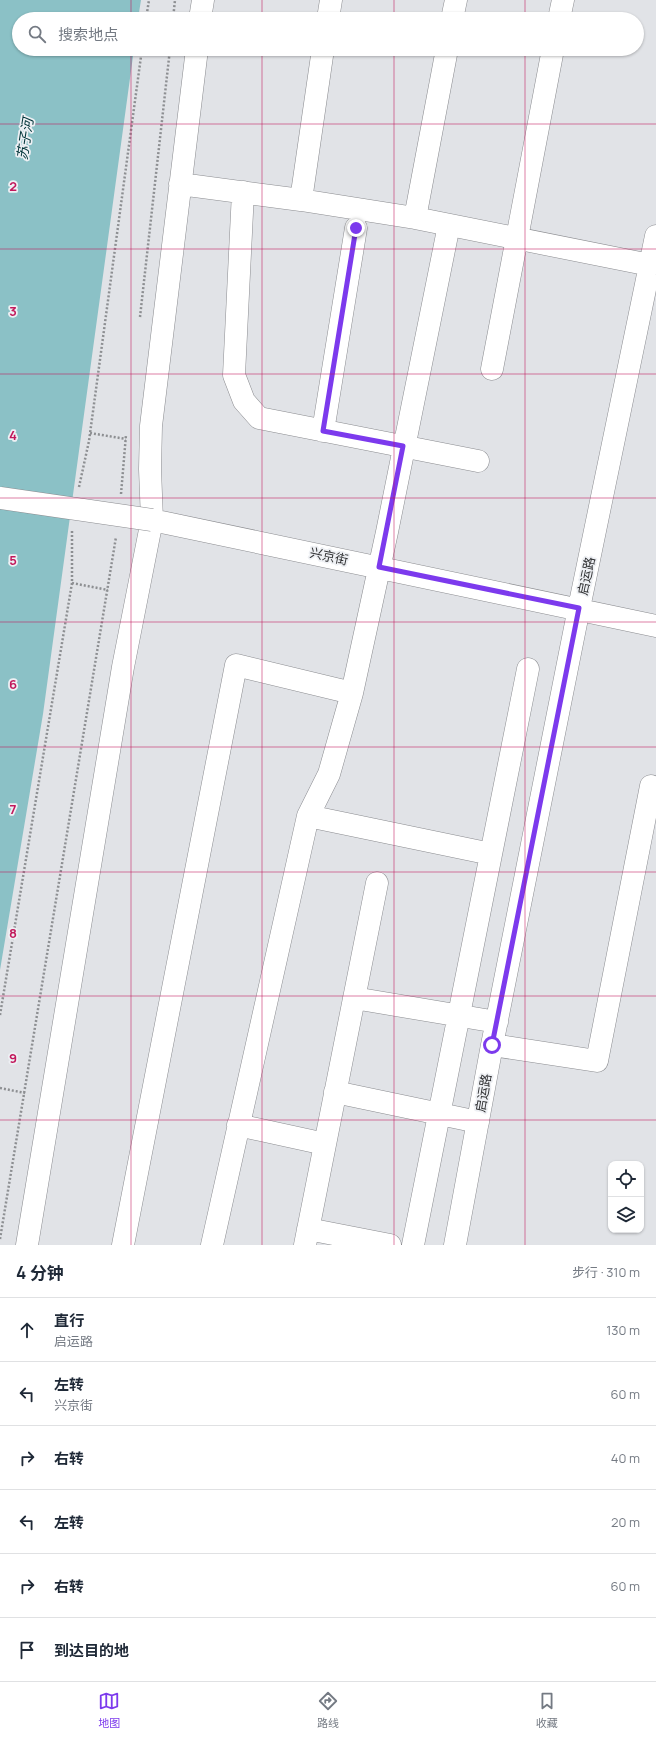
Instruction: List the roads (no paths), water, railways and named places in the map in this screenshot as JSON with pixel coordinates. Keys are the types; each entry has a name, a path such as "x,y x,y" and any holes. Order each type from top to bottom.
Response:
{"street":[{"path":"201,12 202,0"},
{"path":"329,12 331,0"},
{"path":"453,12 456,0"},
{"path":"560,12 563,0"},
{"path":"27,1245 123,667 152,520 150,469 151,426 196,56"},
{"path":"301,200 323,56"},
{"path":"415,218 446,56"},
{"path":"492,369 552,56"},
{"path":"180,184 301,200 415,218 650,265"},
{"path":"243,192 234,375 244,401 259,418 478,461"},
{"path":"212,1245 308,816 329,774 352,693 449,225"},
{"path":"323,431 356,228"},
{"name":"启运路","path":"455,1245 492,1045 579,608 648,320 650,265 656,236"},
{"name":"兴京街","path":"0,498 152,520 579,608 656,626"},
{"path":"123,1245 236,665 352,693"},
{"path":"413,1245 528,669"},
{"path":"492,1045 597,1061 651,786"},
{"path":"308,816 491,854"},
{"path":"377,883 306,1237 390,1245"},
{"path":"354,998 497,1022"},
{"path":"335,1092 478,1122"},
{"path":"238,1125 325,1144"}],"water":[{"name":"苏子河","path":"0,0 141,0 139,12 12,12 12,56 133,56 43,714 0,970"}]}
